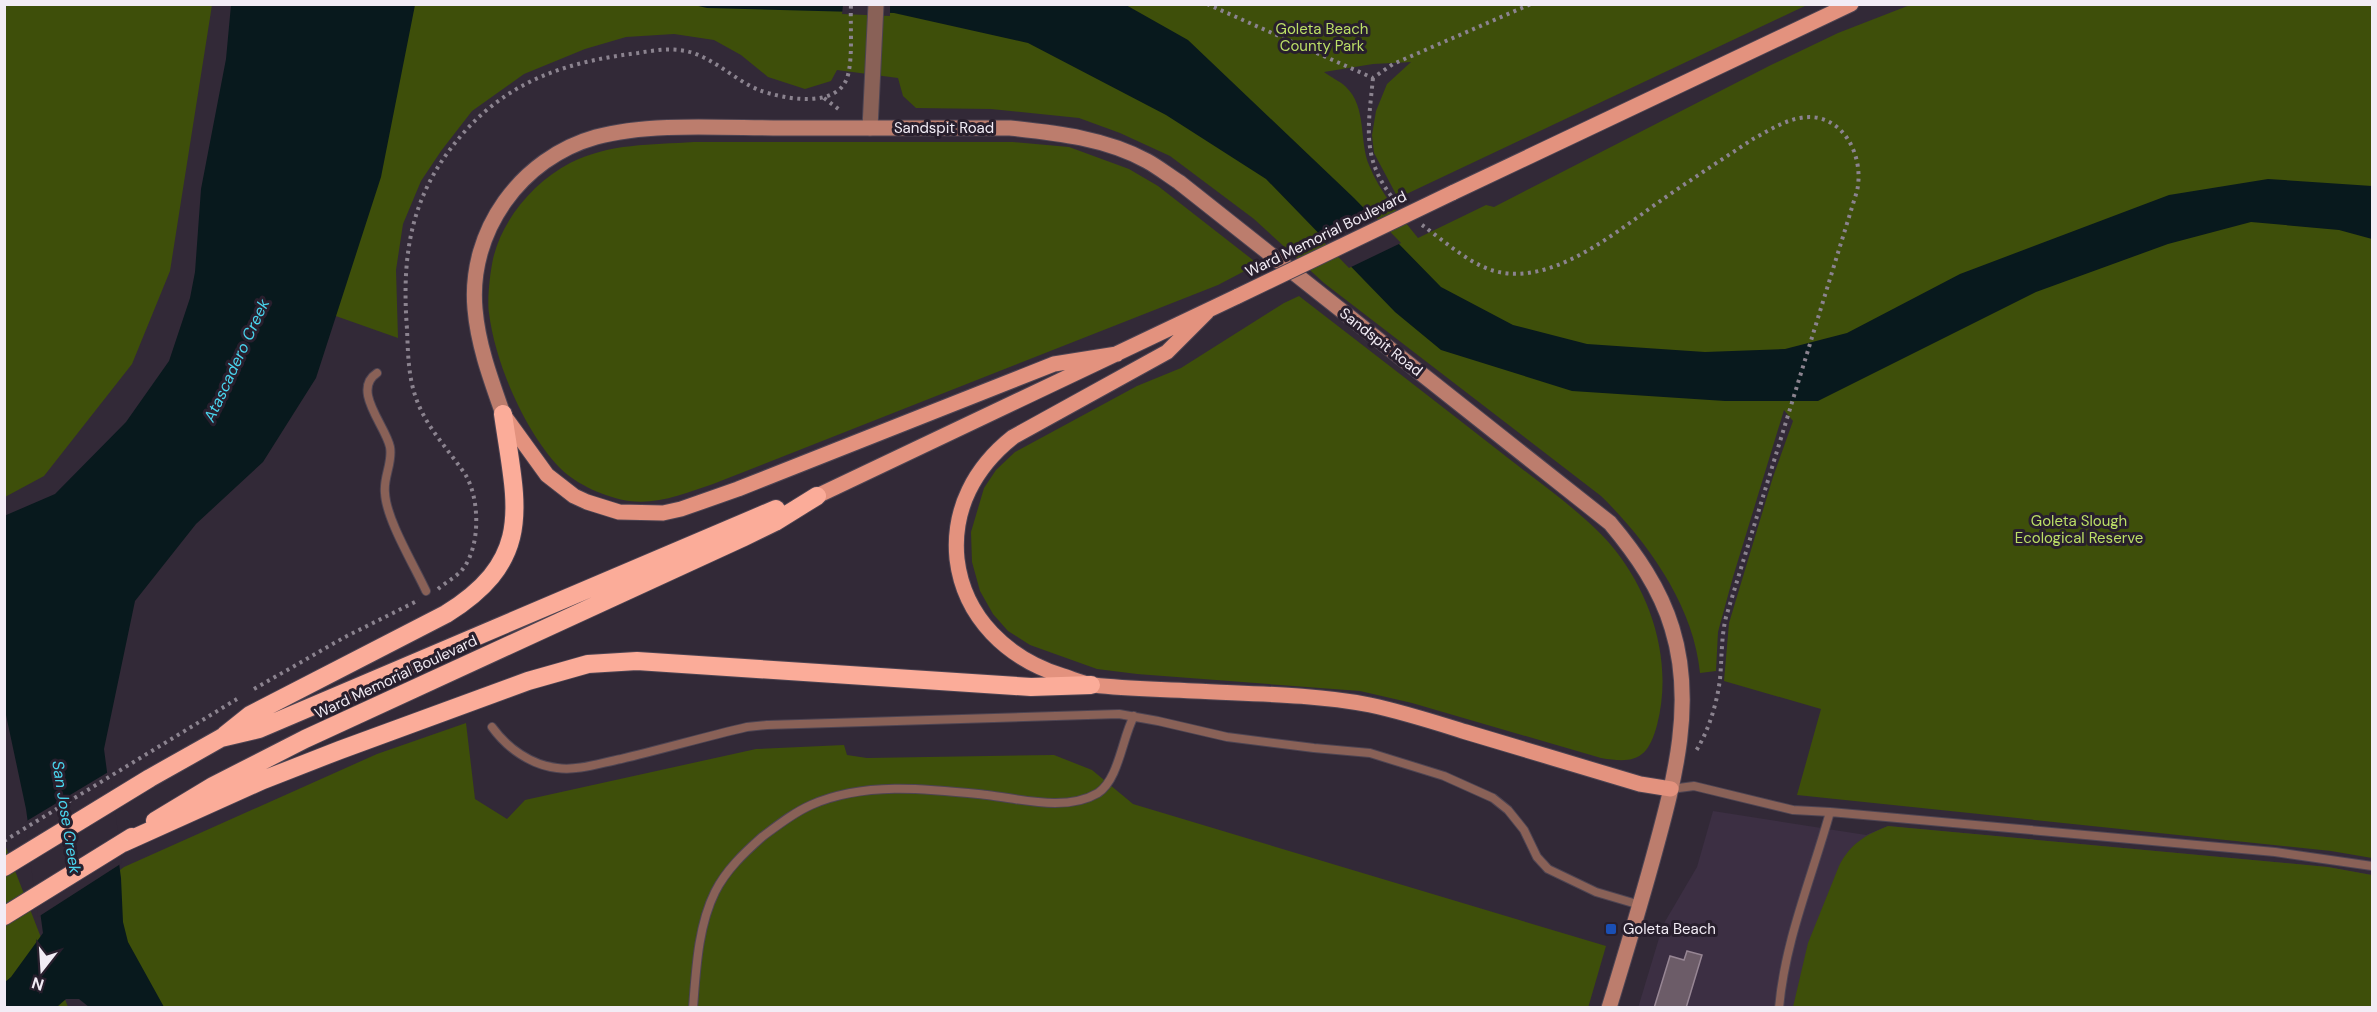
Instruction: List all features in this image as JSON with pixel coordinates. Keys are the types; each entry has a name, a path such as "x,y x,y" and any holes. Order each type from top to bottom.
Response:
{"highway":[{"path":"221,738 250,715 446,614 462,604 486,583 503,560 515,524 513,482 503,414"},
{"name":"Ward Memorial Boulevard","path":"4,867 221,738 259,729 729,528 818,496"},
{"name":"Ward Memorial Boulevard","path":"4,916 191,798 305,739 744,537 818,496"},
{"path":"123,843 264,780 340,750 528,681 588,664 637,661 1030,687 1091,685"}],"main road":[{"name":"Ward Memorial Boulevard","path":"818,496 1851,4"},
{"path":"1207,312 1167,352 1027,428 1000,447 981,468 961,509 956,538 960,576 972,606 988,630 1012,652 1030,663 1091,685 1300,697 1364,704 1412,716 1640,784 1671,789"},
{"path":"503,414 547,475 574,496 619,512 663,513 738,489 1054,364 1117,354"}],"street":[{"path":"870,128 876,4"},
{"name":"Sandspit Road","path":"503,414 481,348 477,327 475,307 479,254 493,220 504,201 536,167 579,143 595,137 638,130 1010,128 1060,133 1095,142 1146,161 1179,182 1610,523 1636,554 1658,594 1672,628 1679,660 1682,697 1680,748 1640,905 1609,1008"}],"lane":[{"path":"377,373 370,380 367,395 390,448 391,460 385,481 386,502 426,591"},
{"path":"492,727 499,737 518,753 538,764 559,769 596,764 747,727 767,725 1048,718 1102,714 1134,716 1227,737 1370,753 1444,776 1493,798 1508,810 1524,830 1537,857 1548,869 1588,889 1640,905"},
{"path":"693,1008 701,941 715,893 725,875 739,858 793,814 831,797 870,791 939,791 1050,802 1080,800 1100,791 1109,782 1127,729 1134,716"},
{"path":"1671,789 1694,786 1792,810 2275,852 2373,866"},
{"path":"1779,1008 1791,946 1809,876 1830,812"}],"path":[{"path":"840,87 848,75 851,4"},
{"path":"1207,4 1373,78"},
{"path":"1401,208 1386,185 1369,151 1368,132 1373,78 1393,64 1531,4"},
{"path":"1418,222 1464,255 1496,271 1512,274 1539,272 1567,261 1597,243 1753,139 1781,124 1801,118 1828,122 1845,134 1853,146 1860,168 1859,183 1724,624 1720,678 1711,719 1693,755"},
{"path":"4,841 155,749"}],"shaded area":[{"path":"1713,811 1866,835 1888,826 2328,867 2372,875 2372,1007 1638,1008 1663,925 1697,867"}],"green space":[{"path":"5,4 212,5 170,271 132,364 44,476 5,497"},
{"path":"331,5 1807,5 1398,198 1374,153 1372,135 1376,111 1387,84 1411,62 1373,64 1324,72 1344,85 1353,95 1360,114 1369,165 1391,203 1418,238 1486,205 1494,207 1838,33 1910,5 2372,5 2372,858 2331,851 1797,795 1821,709 1724,681 1729,623 1773,477 1793,421 1784,410 1718,632 1716,671 1700,673 1696,648 1688,623 1666,576 1635,533 1601,496 1324,283 1254,219 1170,156 1120,133 1079,118 991,109 916,108 903,96 898,78 837,70 831,81 805,89 768,77 741,55 714,40 674,34 626,37 585,49 524,74 472,111 441,151 421,181 403,224 396,270 398,338 282,297"},
{"path":"694,142 1013,142 1069,147 1129,169 1158,186 1258,264 1218,285 713,484 661,500 629,501 601,493 575,480 560,468 535,436 505,375 492,333 488,301 493,259 504,230 521,203 544,180 570,163 585,156 615,148"},
{"path":"1299,296 1564,502 1605,538 1615,550 1640,589 1649,610 1661,655 1663,679 1657,725 1644,752 1631,759 1601,758 1412,703 1360,691 1097,669 1030,645 1008,631 993,614 980,591 972,562 971,532 984,488 996,470 1015,452 1137,386 1181,368 1284,303"},
{"path":"466,723 475,799 507,819 525,800 756,749 844,745 847,755 867,758 1054,755 1092,770 1133,804 1606,946 1588,1008 162,1008 124,954 115,874 124,867 377,754"},
{"path":"1888,826 2328,867 2372,875 2372,1007 1793,1007 1808,943 1843,858 1859,841"},
{"path":"5,845 68,1007 5,1007"}],"water":[{"path":"231,5 415,5 381,177 316,378 263,462 196,524 135,601 104,749 121,878 123,922 128,942 164,1007 89,1007 79,999 66,999 57,1007 5,1007 5,982 43,933 26,809 6,715 4,516 55,494 126,422 169,361 190,298 195,272 201,189 226,59"},
{"path":"694,5 1126,5 1188,40 1354,198 1441,287 1513,325 1587,344 1705,352 1785,349 1847,333 1960,274 2169,195 2268,179 2372,186 2372,239 2339,230 2251,222 2168,244 2036,292 1818,401 1725,401 1572,391 1441,350 1395,312 1266,179 1166,115 1028,43 894,13 707,8"}],"pier":[{"path":"843,5 890,5 890,16 842,14"},
{"path":"1368,209 1401,243 1349,268 1316,234"},
{"path":"110,771 122,863 38,917 25,822"}],"building":[{"path":"1687,951 1702,955 1686,1008 1654,1008 1670,956 1684,960"}],"place":[{"name":"Goleta Beach","path":"1611,929"}],"park label":[{"name":"Goleta Beach County Park","path":"1322,38"},
{"name":"Goleta Slough Ecological Reserve","path":"2079,530"}],"water label":[{"name":"Atascadero Creek","path":"236,360"},
{"name":"San Jose Creek","path":"67,817"}]}
